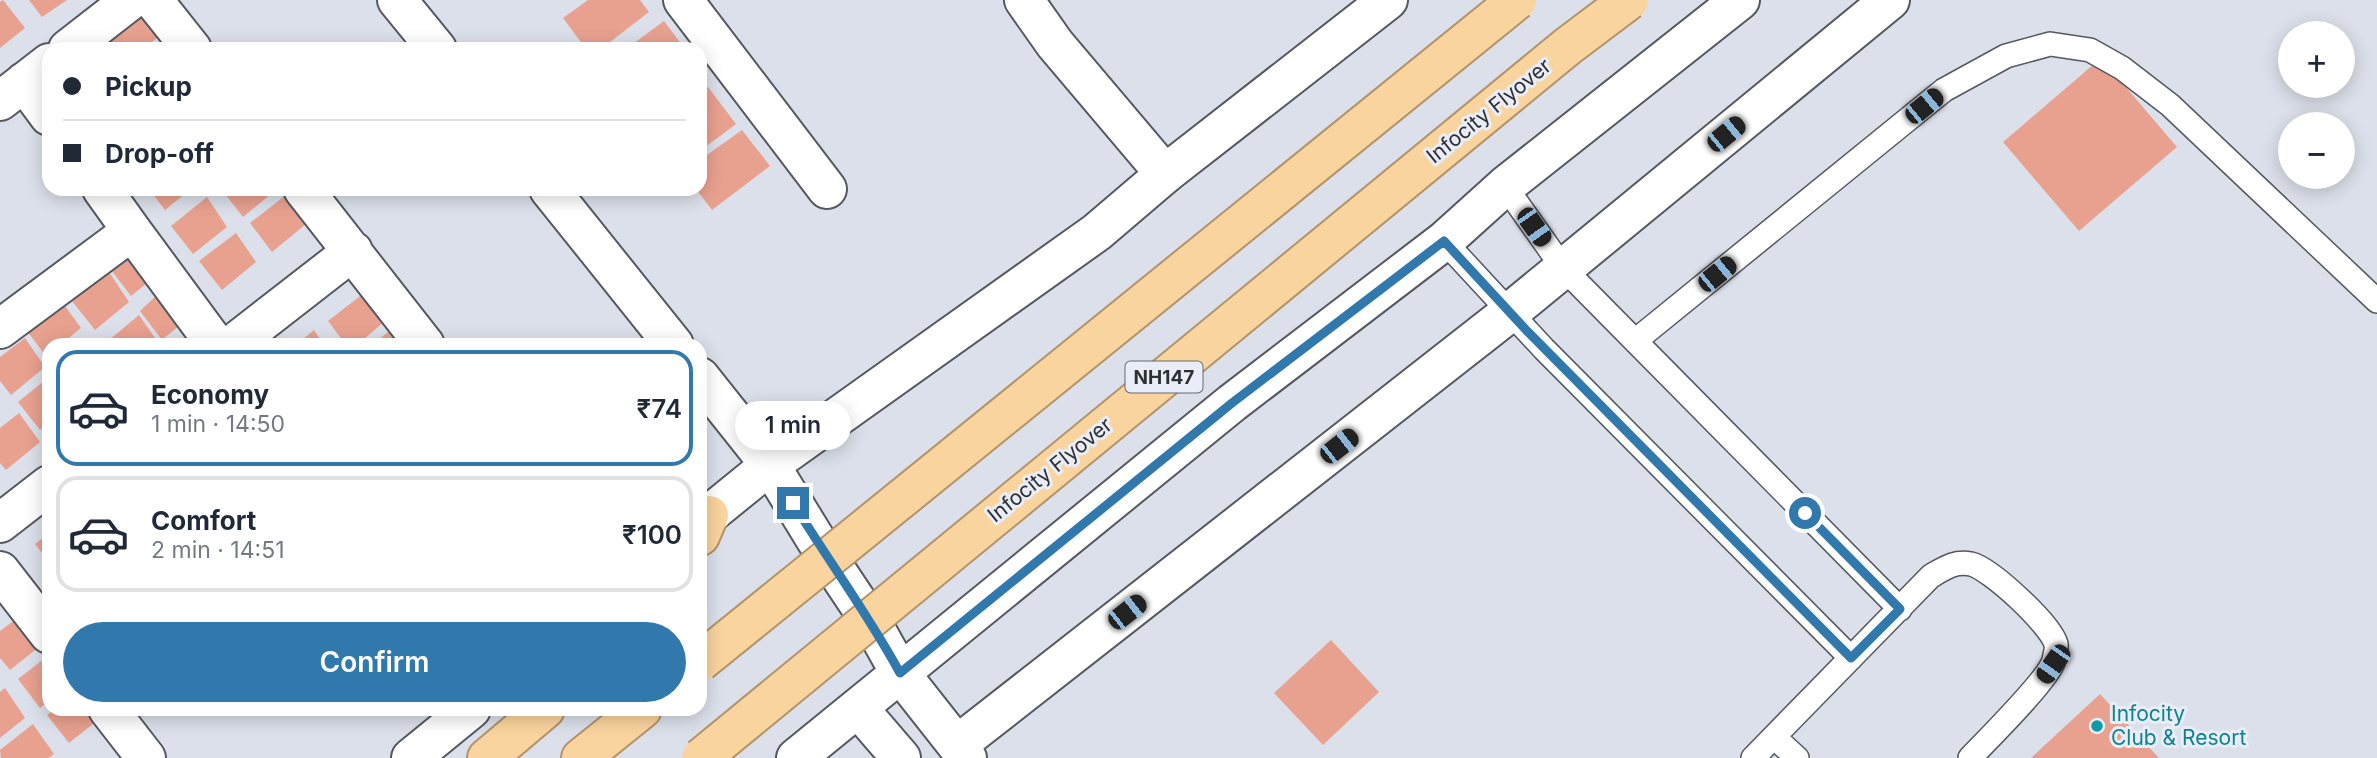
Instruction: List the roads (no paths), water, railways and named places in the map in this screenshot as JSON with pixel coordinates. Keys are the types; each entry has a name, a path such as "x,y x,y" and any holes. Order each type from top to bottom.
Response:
{"highway":[{"path":"707,656 1517,0"},
{"name":"Infocity Flyover","path":"701,758 1557,55 1629,0"},
{"path":"487,758 537,716"},
{"path":"581,758 633,716"}],"street":[{"path":"77,42 131,0"},
{"path":"153,0 186,42"},
{"path":"397,0 431,42"},
{"path":"683,0 827,189"},
{"path":"1024,0 1055,44 1165,174"},
{"path":"707,521 770,465 1097,232 1165,174 1388,0"},
{"path":"796,758 1232,403 1444,241 1504,186 1740,0"},
{"path":"707,386 770,465 876,630 900,673 962,751 1509,313 1890,0"},
{"path":"24,82 42,106"},
{"path":"107,196 211,338"},
{"path":"309,196 420,338"},
{"path":"555,196 668,338"},
{"path":"0,329 132,231"},
{"path":"241,338 353,251"},
{"path":"0,523 42,490"},
{"path":"0,571 42,625"},
{"path":"858,708 901,758"},
{"path":"113,716 146,758"},
{"path":"411,758 462,716"}],"lane":[{"path":"1635,341 1944,90 2006,56 2050,44 2090,50 2122,68 2170,105 2377,301"},
{"path":"1504,186 1563,268 1900,609"},
{"path":"1444,241 1509,313 1851,658"},
{"path":"1753,758 1931,576 1953,563 1972,564 1991,573 2045,624 2056,645 2053,664 2042,680 1970,758"},
{"path":"1774,737 1797,758"}],"place":[{"name":"Infocity Club & Resort","path":"2097,726"}]}
